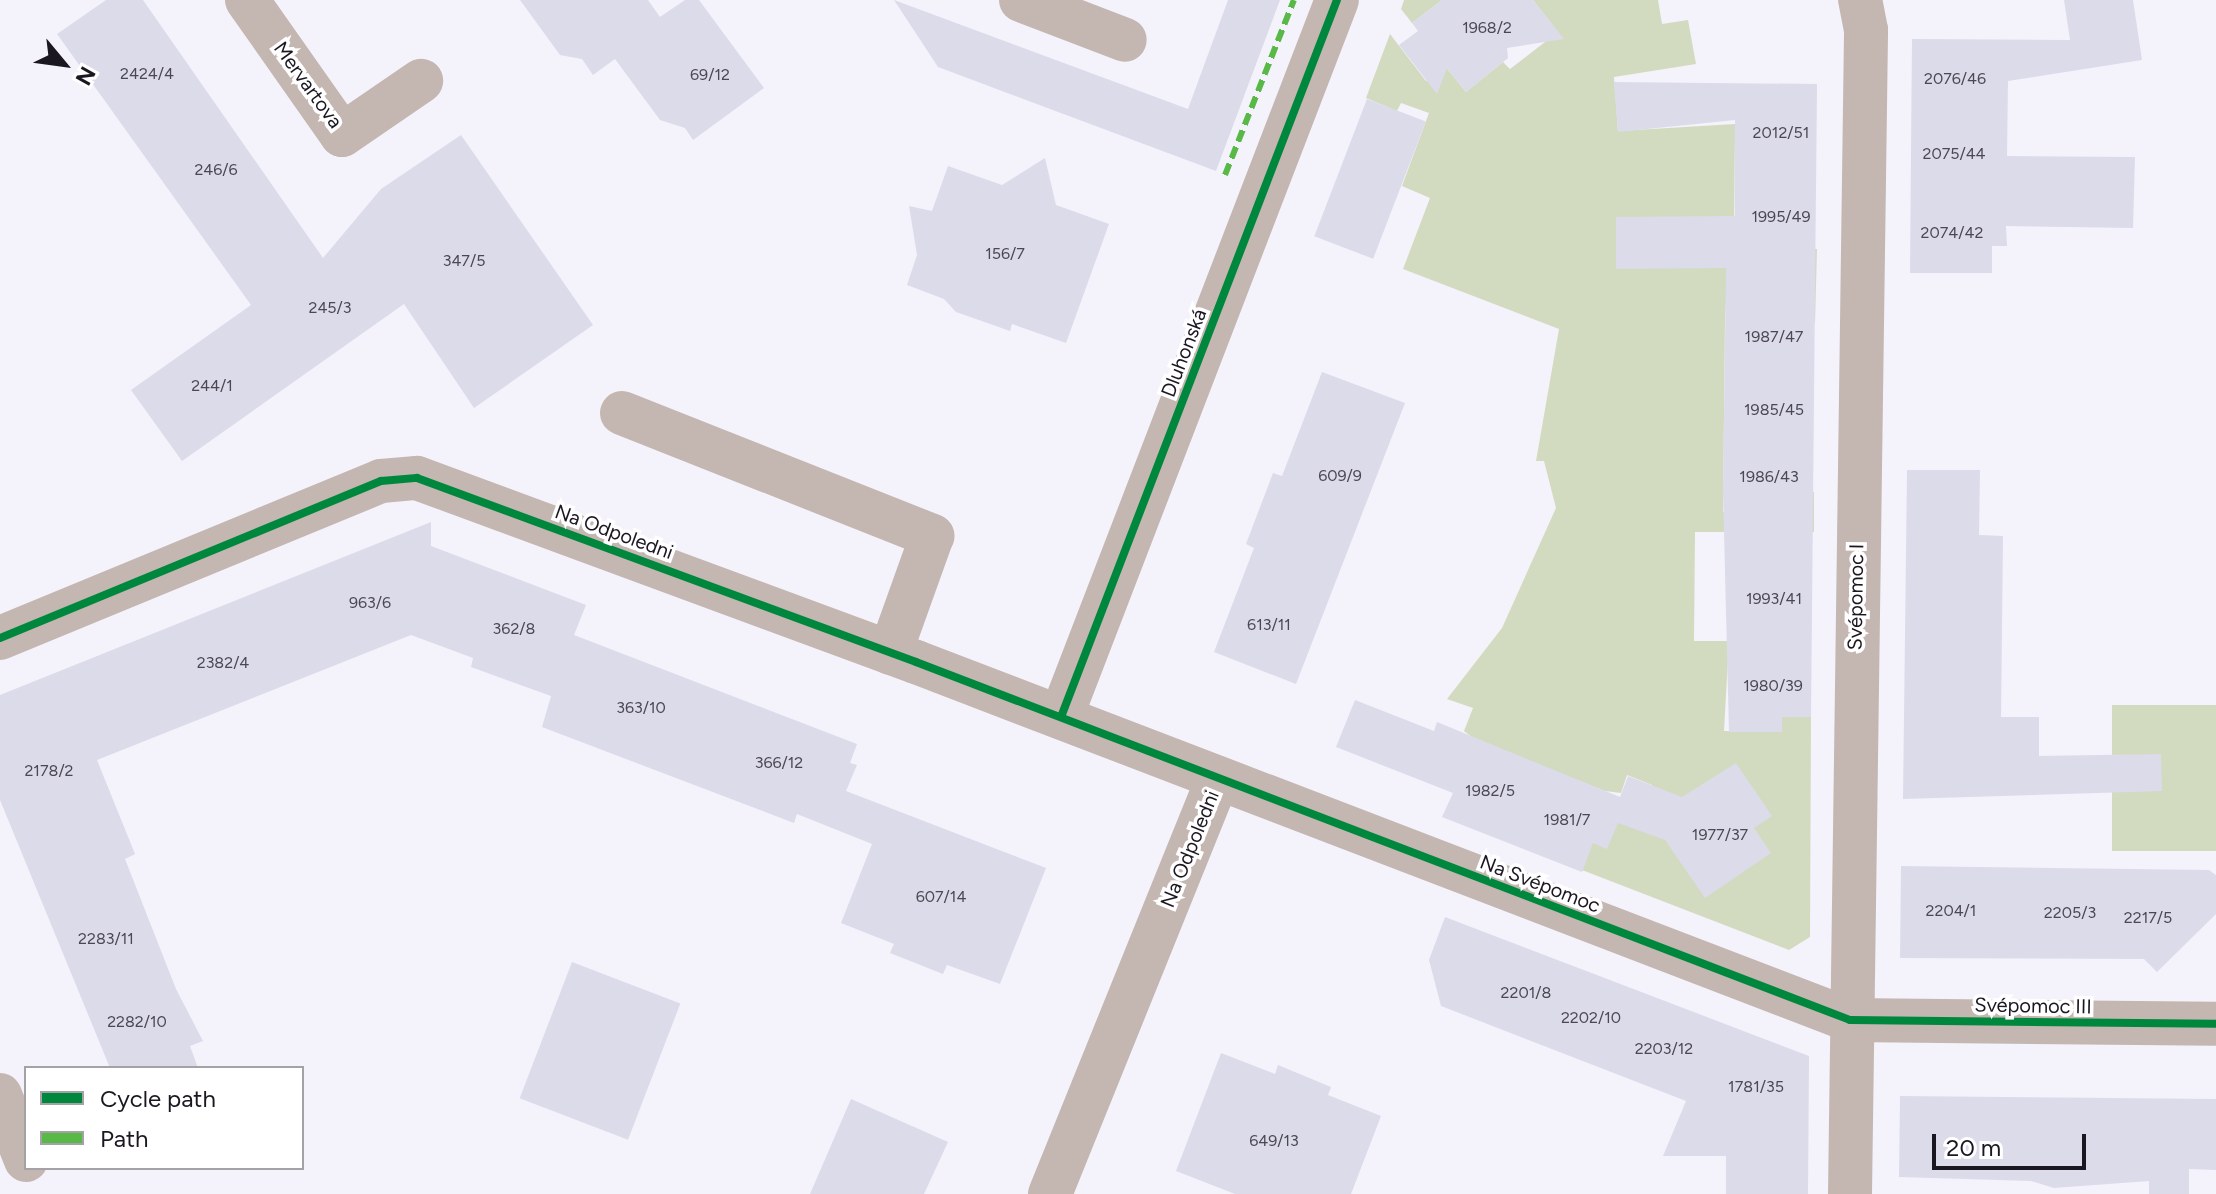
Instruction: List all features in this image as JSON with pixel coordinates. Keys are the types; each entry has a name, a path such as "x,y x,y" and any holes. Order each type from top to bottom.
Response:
{"street":[{"name":"Mervartova","path":"247,0 342,135 421,81"},
{"path":"1021,0 1125,40"},
{"name":"Dluhonská","path":"1061,717 1337,0"},
{"name":"Svépomoc I","path":"1850,1194 1866,30 1860,0"},
{"path":"622,413 932,536 890,653"},
{"name":"Na Odpoledni","path":"0,638 381,481 417,478 1061,717 1218,779 1050,1194"},
{"name":"Na Svépomoc","path":"1218,779 1850,1020"},
{"name":"Svépomoc III","path":"1850,1020 2216,1024"},
{"path":"0,1095 24,1155"},
{"path":"30,1170 40,1194"}],"green space":[{"path":"1404,0 1442,0 1412,23 1401,9"},
{"path":"1533,0 1658,0 1662,24 1688,20 1696,64 1614,77 1618,131 1735,124 1734,242 1817,249 1815,323 1726,301 1725,321 1723,512 1786,513 1787,492 1814,492 1814,532 1695,532 1694,641 1729,641 1724,731 1781,732 1782,717 1811,717 1810,937 1789,950 1582,870 1592,842 1617,822 1635,828 1652,785 1627,775 1621,793 1605,791 1477,741 1464,731 1473,708 1447,699 1502,628 1556,508 1544,461 1536,461 1559,329 1403,269 1430,198 1402,186 1429,113 1401,103 1397,111 1366,98 1390,34 1426,81 1446,67 1466,92 1503,62 1510,69 1558,32"},
{"path":"2112,705 2216,705 2216,851 2112,851"}],"building":[{"path":"106,0 143,0 323,258 381,189 461,135 593,325 474,408 404,304 182,461 131,390 251,305 57,34"},
{"path":"520,0 648,0 660,17 685,0 699,0 764,88 693,140 685,128 660,120 615,59 593,75 582,59 560,55"},
{"path":"894,0 1188,109 1228,0 1280,0 1216,171 938,67"},
{"path":"1442,0 1533,0 1564,39 1507,48 1508,58 1466,92 1447,68 1437,94 1399,45 1418,31 1412,23"},
{"path":"2064,0 2133,0 2142,60 2008,81 2007,156 2135,157 2133,228 2006,226 2007,246 1992,246 1992,273 1910,273 1912,39 2070,40"},
{"path":"1614,82 1817,84 1811,717 1782,717 1782,732 1729,732 1723,491 1726,268 1616,269 1616,217 1735,216 1735,120 1618,132"},
{"path":"1367,99 1426,122 1373,259 1314,236"},
{"path":"1045,158 1056,205 1109,224 1066,343 1012,324 1010,331 956,312 944,299 907,285 917,255 909,206 932,211 948,166 1002,185"},
{"path":"1322,372 1405,403 1296,684 1214,652 1254,548 1246,544 1273,473 1282,476"},
{"path":"1907,470 1980,470 1979,535 2003,536 2001,717 2039,717 2039,756 2161,754 2162,791 1903,799"},
{"path":"431,522 431,546 586,605 574,635 857,744 850,763 857,765 846,791 1046,868 1000,984 947,965 943,974 890,953 894,944 841,923 872,844 797,814 794,823 542,727 551,696 471,667 473,658 411,635 97,760 135,854 125,859 176,989 203,1041 190,1046 197,1066 109,1066 0,800 0,695"},
{"path":"1355,700 1434,731 1437,722 1620,797 1628,776 1682,797 1736,763 1772,816 1754,828 1771,853 1705,898 1665,840 1618,823 1607,849 1593,843 1582,872 1442,817 1453,793 1336,747"},
{"path":"1901,866 2209,870 2216,875 2216,914 2157,972 2144,959 1900,958"},
{"path":"1445,917 1809,1056 1808,1194 1726,1194 1726,1156 1663,1156 1686,1101 1441,1006 1429,960"},
{"path":"572,962 680,1004 628,1140 520,1098"},
{"path":"1221,1053 1275,1074 1278,1065 1331,1087 1328,1095 1381,1116 1351,1194 1235,1194 1176,1171"},
{"path":"1900,1096 2216,1099 2216,1170 2189,1169 2189,1194 2149,1194 2149,1181 2054,1188 2031,1181 1899,1177"},
{"path":"851,1099 948,1142 924,1194 810,1194"}],"marked path":[{"path":"1225,175 1294,0"}],"cycle path":[{"path":"1061,717 1337,0"},
{"path":"0,638 381,481 417,478 916,662 1850,1020 2216,1024"}]}
